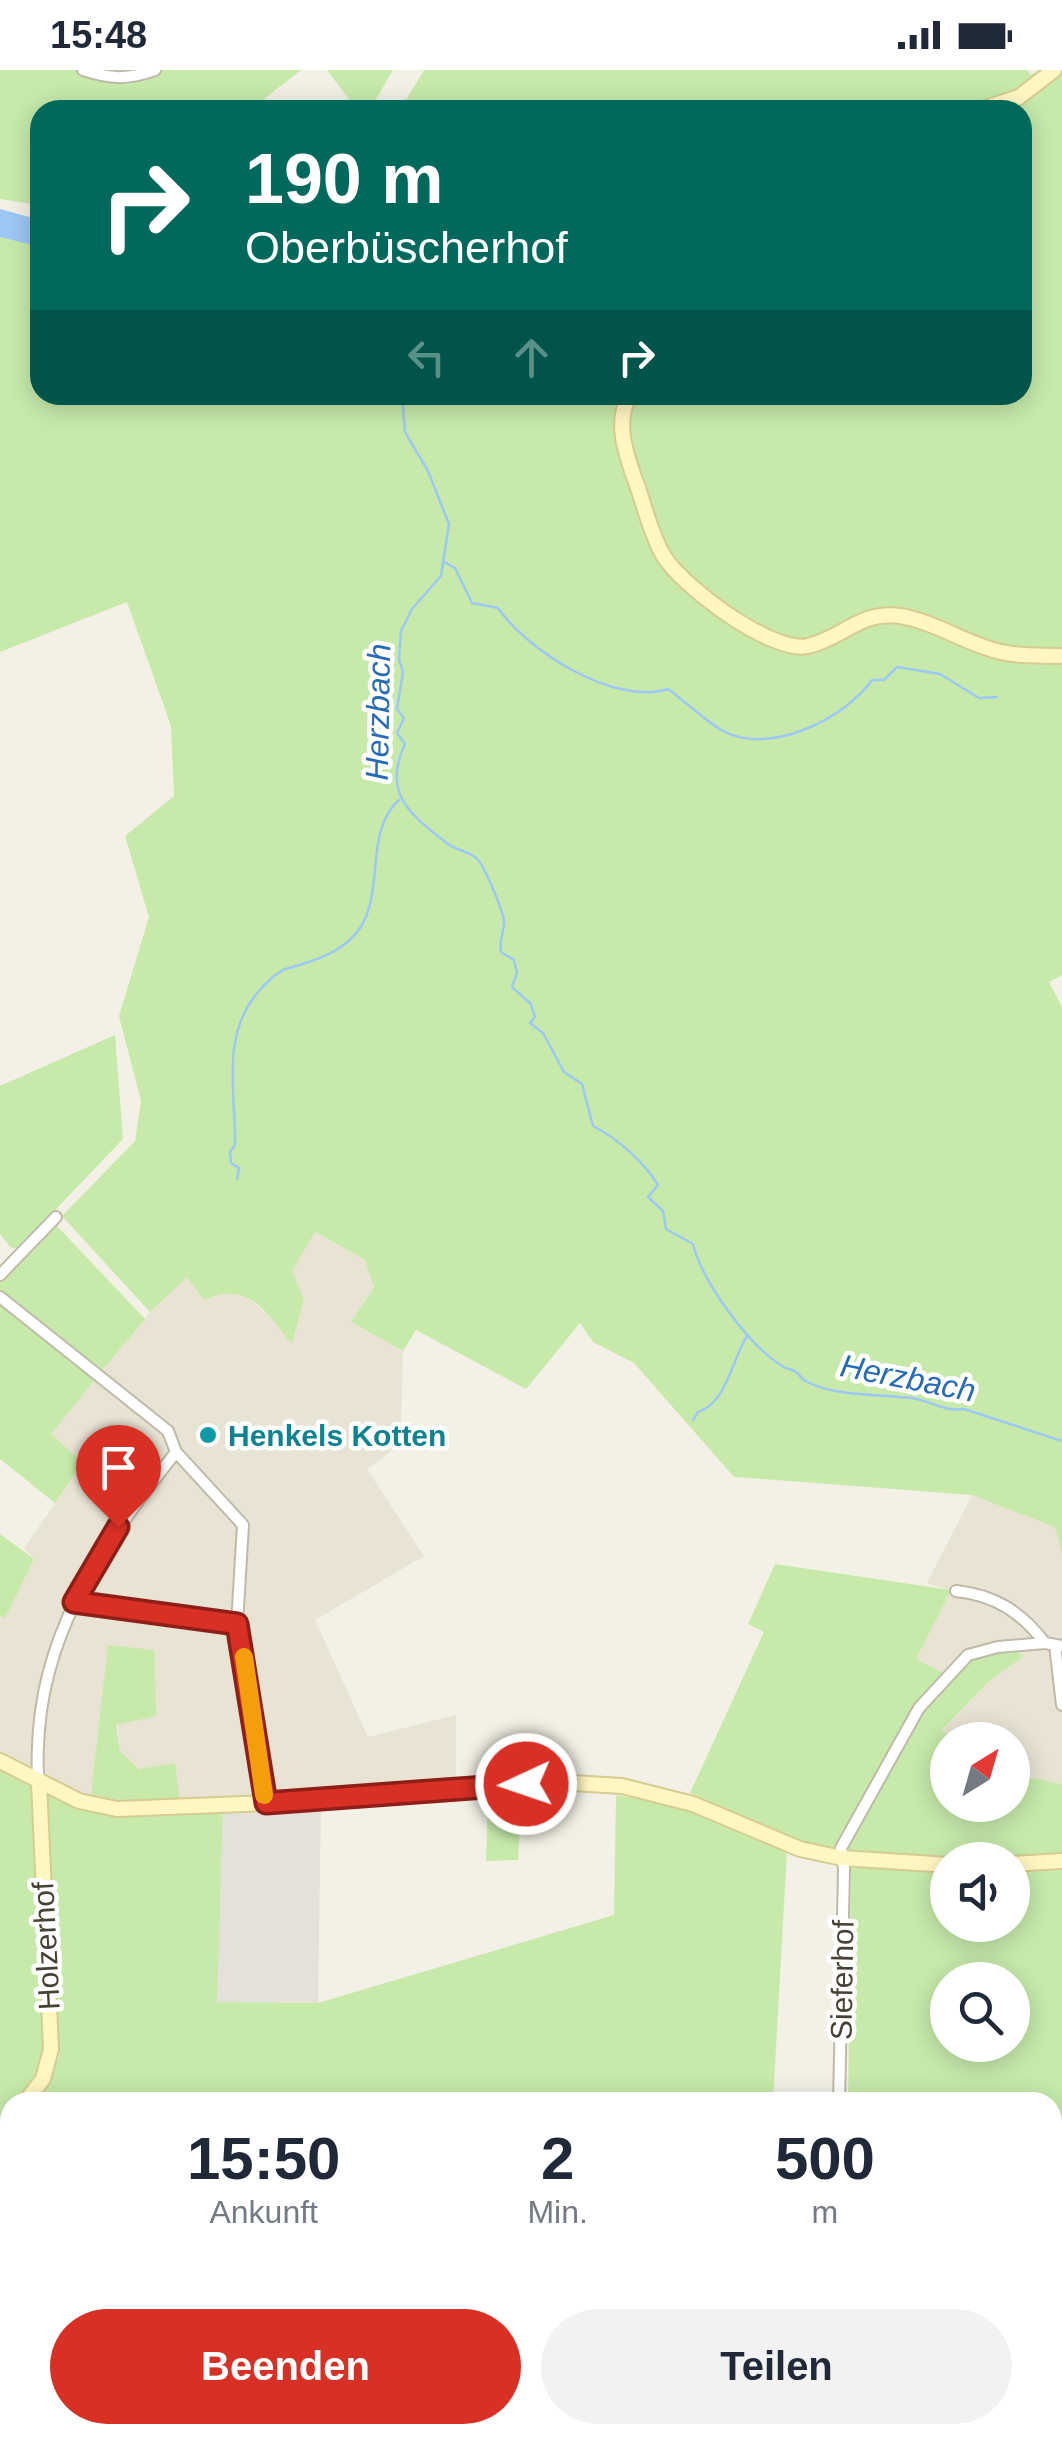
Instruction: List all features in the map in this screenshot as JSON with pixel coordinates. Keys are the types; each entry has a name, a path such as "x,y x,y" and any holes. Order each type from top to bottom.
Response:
{"street":[{"path":"83,70 130,79 155,70"},
{"path":"1010,100 1054,70"},
{"path":"627,405 622,422 624,444 655,538 672,568 713,604 795,647 819,642 861,619 879,615 920,621 996,652 1062,656"},
{"path":"0,1275 56,1216"},
{"path":"0,1297 168,1430 176,1452 242,1525 237,1624 266,1803"},
{"path":"38,1782 42,1702 57,1638 106,1543 176,1452"},
{"path":"956,1591 989,1596 1016,1612 1054,1645 1062,1706"},
{"path":"74,1602 237,1624"},
{"path":"842,1858 840,1848 920,1708 968,1654 998,1647 1054,1645"},
{"path":"0,1761 80,1800 116,1809 266,1803 556,1782 622,1786 666,1795 781,1843 842,1858 930,1864"},
{"name":"Holzerhof","path":"32,2092 42,2079 51,2049 38,1782"},
{"name":"Sieferhof","path":"839,2092 842,1858"},
{"path":"1030,1863 1062,1861"}],"shaded area":[{"path":"314,1232 365,1260 374,1286 351,1322 403,1351 401,1429 389,1453 367,1469 424,1556 315,1620 368,1737 456,1715 456,1783 180,1802 120,1752 109,1645 91,1797 0,1754 0,1616 4,1618 34,1559 24,1548 83,1464 50,1434 150,1312 187,1276 222,1292 241,1292 292,1343 304,1299 292,1271"},
{"path":"972,1495 1056,1527 1062,1554 1062,1784 1030,1777 1030,1722 950,1722 988,1682 1023,1655 964,1653 946,1674 916,1659 950,1590 927,1583"},
{"path":"321,1804 318,2003 216,2002 223,1811"}],"green space":[{"path":"0,70 74,70 125,84 161,70 301,70 263,100 30,100 30,204 0,199"},
{"path":"327,70 393,70 376,100 350,100"},
{"path":"424,70 1028,70 1030,75 1039,70 1062,70 1062,650 1053,650 1044,663 1062,665 1062,975 1049,982 1062,1007 1062,1554 1055,1527 972,1495 734,1477 634,1363 593,1342 580,1323 526,1389 416,1330 403,1351 351,1322 374,1287 365,1260 315,1232 292,1271 304,1299 292,1344 255,1302 233,1294 204,1300 187,1277 150,1312 62,1216 135,1141 141,1101 119,1016 149,917 125,836 174,796 171,726 127,602 0,652 0,237 30,244 30,405 1032,405 1032,100 406,100"},
{"path":"115,1035 123,1139 18,1249 10,1247 0,1234 0,1086"},
{"path":"56,1225 145,1319 99,1374 0,1295 0,1278"},
{"path":"0,1302 97,1377 51,1434 83,1463 55,1503 0,1459"},
{"path":"0,1534 34,1559 5,1618 0,1616"},
{"path":"775,1564 951,1590 916,1659 946,1674 914,1707 833,1848 784,1837 690,1793 764,1632 748,1624"},
{"path":"108,1645 154,1650 156,1716 116,1725 120,1751 139,1769 175,1763 180,1802 115,1801 91,1795"},
{"path":"1017,1652 1024,1656 988,1682 950,1722 930,1722 930,1822 1030,1822 1030,1777 1062,1784 1062,1855 1030,1857 1030,1842 930,1842 930,1858 849,1852 846,1844 887,1769 941,1688 960,1668 979,1655"},
{"path":"0,1770 33,1788 47,2053 41,2075 28,2092 0,2092"},
{"path":"522,1790 518,1860 486,1861 488,1794"},
{"path":"48,1795 112,1811 223,1811 217,2002 318,2003 614,1915 616,1795 677,1806 787,1851 774,2092 37,2092 59,2058"},
{"path":"851,1866 930,1871 930,1942 1030,1942 1030,1872 1062,1870 1062,2092 848,2092"}],"water":[{"path":"0,209 30,217 30,244 0,237"}],"waterway":[{"name":"Herzbach","path":"403,405 405,432 428,471 449,524 441,576 412,609 401,631 399,659 403,672 397,709 404,718 397,733 405,744 398,762 399,790 423,824 451,846 473,856 484,869 504,921 501,952 514,960 517,973 512,987 531,1004 535,1017 530,1023 543,1033 564,1072 582,1084 593,1126 629,1151 652,1176 658,1185 648,1197 663,1211 666,1229 693,1244 706,1276 728,1311 755,1343 782,1366 819,1387 912,1398 944,1408 964,1409 1062,1441"},
{"path":"444,562 455,568 472,603 498,608 530,641 574,671 623,690 668,689 716,727 742,738 762,739 805,730 844,708 872,680 884,680 897,667 940,674 979,698 997,697"},
{"path":"237,1179 239,1168 231,1163 230,1152 235,1145 233,1065 239,1026 247,1008 272,977 337,949 360,928 372,896 382,828 399,800"},
{"path":"693,1420 716,1400 747,1336"}],"slow traffic":[{"path":"244,1657 264,1795"}],"place":[{"name":"Henkels Kotten","path":"208,1435"}],"route":[{"path":"118,1527 74,1602 237,1624 266,1803 526,1784"}]}
